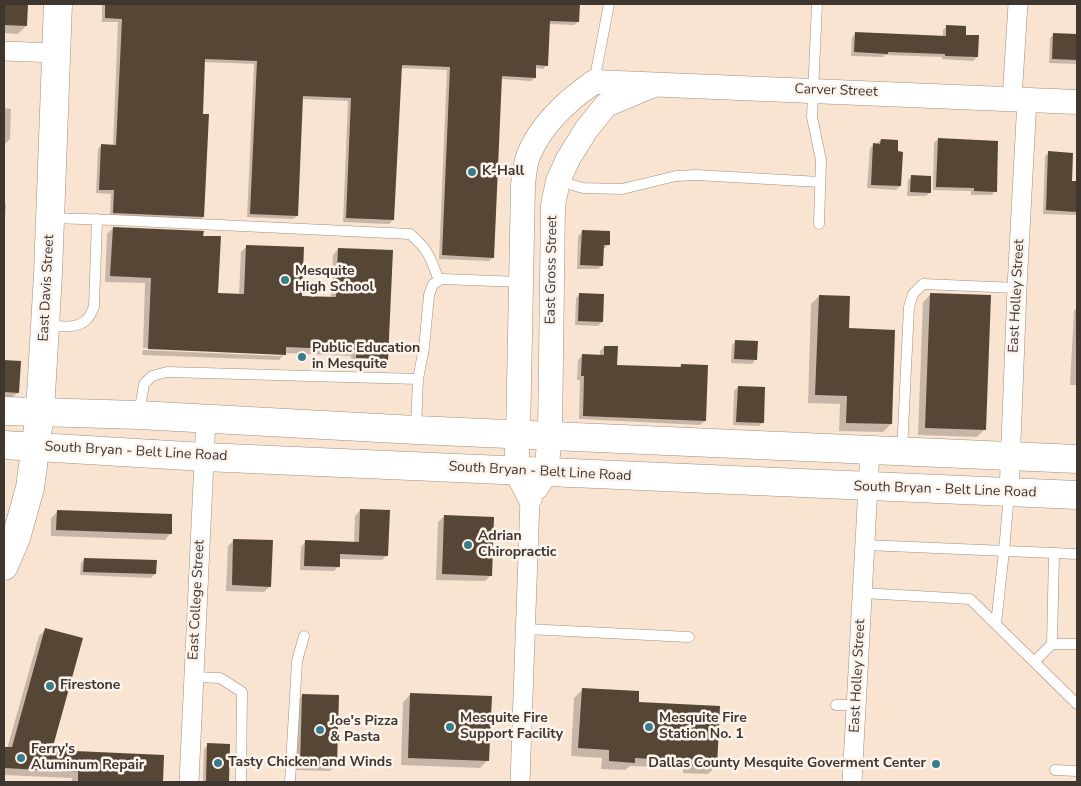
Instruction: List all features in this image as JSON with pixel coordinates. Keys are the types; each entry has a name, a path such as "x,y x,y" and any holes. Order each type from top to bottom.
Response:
{"main road":[{"name":"East Davis Street","path":"4,566 16,538 30,488 40,412 58,4"},
{"path":"4,411 139,415 518,435 1077,459"},
{"path":"690,478 692,442"},
{"name":"South Bryan - Belt Line Road","path":"4,445 204,457 1077,495"}],"street":[{"name":"East Holley Street","path":"1009,492 1017,288 1020,99 1018,4"},
{"path":"4,51 55,53"},
{"path":"516,471 523,185 528,155 543,129 565,104 594,82"},
{"name":"Carver Street","path":"594,82 1077,102"},
{"name":"East Gross Street","path":"530,498 546,472 550,436 553,205 558,181 568,159 586,130 606,105 655,84"},
{"name":"East College Street","path":"189,782 206,418"},
{"name":"East Holley Street","path":"852,782 870,450"},
{"name":"East Gross Street","path":"516,471 530,498 520,782"}],"lane":[{"path":"594,82 609,4"},
{"path":"817,4 812,117 820,160 819,224"},
{"path":"558,181 583,188 622,190 676,176 696,175 820,182"},
{"path":"50,218 410,234 421,243 429,254 438,281"},
{"path":"45,325 66,327 81,324 88,318 94,307 97,219"},
{"path":"416,430 418,379 424,348 429,295 433,284 442,279 521,282"},
{"path":"902,452 909,307 912,294 923,284 1017,288"},
{"path":"139,415 144,384 152,376 167,372 418,379"},
{"path":"996,624 1009,492"},
{"path":"865,545 1077,554"},
{"path":"1034,662 1052,644 1054,553"},
{"path":"862,593 970,599 1077,704"},
{"path":"526,629 689,637"},
{"path":"290,782 296,661 304,636"},
{"path":"1052,644 1077,644"},
{"path":"194,677 220,678 242,692 241,782"},
{"path":"836,705 856,705"},
{"path":"1055,770 1077,771"}],"building":[{"path":"4,4 28,4 27,26 4,25"},
{"path":"105,4 580,4 579,22 550,21 548,66 536,65 536,78 502,76 494,258 442,255 450,67 402,65 394,220 346,218 351,98 303,96 298,216 250,214 257,61 205,59 203,114 209,114 204,217 113,213 114,190 99,190 101,144 116,145 122,19 105,18"},
{"path":"946,25 966,26 966,35 979,35 978,57 945,56 945,54 854,52 855,32 946,36"},
{"path":"1053,33 1077,34 1077,60 1052,59"},
{"path":"938,138 998,141 997,192 974,191 974,188 936,187"},
{"path":"881,139 898,140 898,151 903,152 901,186 871,185 873,143 880,144"},
{"path":"1048,151 1073,153 1072,181 1077,181 1077,212 1046,210"},
{"path":"911,175 931,176 931,193 910,192"},
{"path":"113,227 204,231 203,236 221,236 218,293 244,294 246,245 304,247 302,296 336,297 338,248 393,250 388,360 356,358 356,350 286,347 286,355 148,349 151,278 110,276"},
{"path":"582,230 610,231 610,245 604,245 603,266 580,265"},
{"path":"579,293 604,294 603,322 578,321"},
{"path":"930,293 991,295 986,430 925,428"},
{"path":"819,295 850,296 849,328 895,330 892,424 846,423 847,396 815,395"},
{"path":"735,340 758,341 757,360 734,359"},
{"path":"604,346 618,346 617,365 681,367 681,364 708,365 706,421 583,416 584,376 581,376 582,354 604,355"},
{"path":"4,360 21,361 19,393 4,392"},
{"path":"738,386 765,387 764,423 736,422"},
{"path":"360,509 390,510 388,556 340,554 340,567 304,566 305,540 359,542"},
{"path":"57,510 172,514 172,534 56,530"},
{"name":"Adrian Chiropractic","path":"444,515 494,517 492,576 442,574"},
{"path":"233,539 273,540 271,587 232,585"},
{"path":"84,558 157,560 156,574 83,572"},
{"path":"45,628 83,638 52,750 164,755 163,782 78,782 78,772 4,768 4,747 12,747"},
{"name":"Mesquite Fire Station No. 1","path":"582,688 639,691 639,702 720,706 717,767 690,766 691,761 635,758 635,763 609,761 609,750 578,748"},
{"name":"Mesquite Fire Support Facility","path":"410,693 492,696 489,761 408,758"},
{"name":"Joe's Pizza & Pasta","path":"302,694 339,695 337,765 300,765"},
{"name":"Tasty Chicken and Winds","path":"207,743 230,744 229,782 206,782"}],"place":[{"name":"K-Hall","path":"472,172"},
{"name":"Mesquite High School","path":"285,280"},
{"name":"Public Education in Mesquite","path":"302,357"},
{"name":"Adrian Chiropractic","path":"468,545"},
{"name":"Firestone","path":"50,686"},
{"name":"Mesquite Fire Support Facility","path":"450,727"},
{"name":"Mesquite Fire Station No. 1","path":"649,727"},
{"name":"Joe's Pizza & Pasta","path":"320,730"},
{"name":"Ferry's Aluminum Repair","path":"21,758"},
{"name":"Tasty Chicken and Winds","path":"218,763"},
{"name":"Dallas County Mesquite Goverment Center","path":"936,764"}]}
